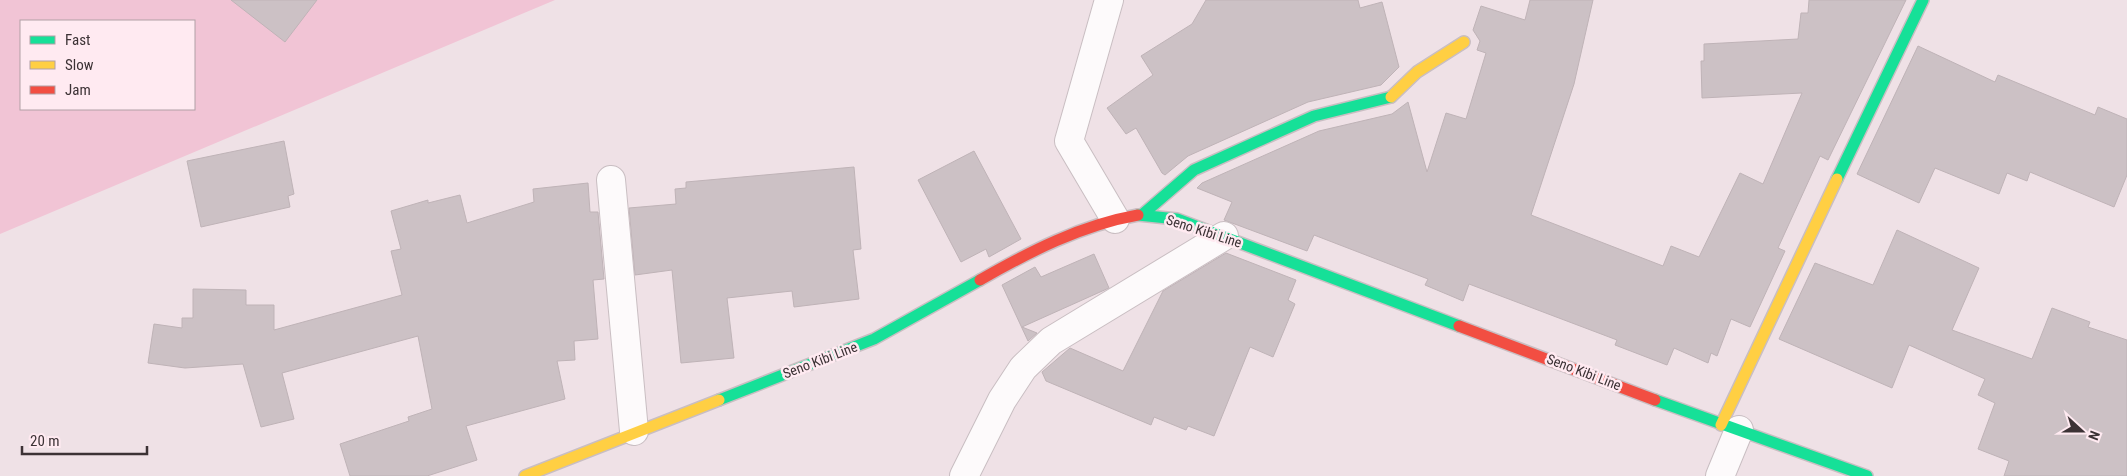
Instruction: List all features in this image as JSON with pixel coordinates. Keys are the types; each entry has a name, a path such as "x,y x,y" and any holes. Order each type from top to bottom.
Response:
{"main road":[{"path":"1730,427 1865,119 1923,0"},
{"path":"1143,214 1194,170 1314,116 1389,99 1417,72 1464,42"},
{"name":"Seno Kibi Line","path":"525,476 634,431 874,339 1035,249 1115,219 1143,214 1177,219 1224,236 1730,427 1867,476"}],"street":[{"path":"1109,0 1069,141 1115,219"},
{"path":"611,180 634,431"},
{"path":"964,476 1002,400 1023,368 1052,341 1224,236"},
{"path":"1720,476 1730,427"}],"shaded area":[{"path":"0,0 555,0 0,234"}],"building":[{"path":"231,0 317,0 285,42"},
{"path":"1206,0 1358,0 1360,8 1382,2 1399,67 1381,85 1308,102 1188,156 1165,175 1162,173 1136,128 1126,134 1107,108 1153,75 1141,56 1192,24"},
{"path":"1530,0 1593,0 1574,84 1531,215 1663,266 1671,246 1699,257 1740,173 1763,184 1802,93 1702,98 1701,61 1704,61 1704,44 1798,39 1801,13 1808,13 1809,0 1906,0 1828,160 1820,156 1778,248 1785,251 1750,327 1731,319 1717,356 1711,353 1708,363 1674,348 1667,365 1615,345 1617,340 1469,284 1463,301 1425,285 1428,279 1314,235 1307,251 1224,220 1232,202 1197,188 1202,183 1319,131 1392,114 1408,102 1427,172 1446,113 1466,119 1486,53 1477,50 1480,41 1473,30 1481,6 1525,20"},
{"path":"1918,46 1995,82 1998,75 2095,115 2098,107 2127,119 2127,175 2114,207 2030,172 2027,181 2007,173 1999,194 1935,168 1919,203 1857,174"},
{"path":"284,141 294,194 288,196 290,207 201,227 187,161"},
{"path":"974,151 1021,239 989,257 986,249 961,262 918,180"},
{"path":"854,167 861,249 853,250 859,299 794,307 792,291 727,298 734,358 681,363 672,270 635,275 629,208 676,204 675,189 686,188 686,182"},
{"path":"588,183 590,212 598,212 604,279 593,280 598,339 574,341 575,360 557,361 565,399 466,426 477,460 427,476 350,476 340,444 409,421 408,417 432,409 418,336 282,373 294,419 261,427 243,364 185,368 148,363 154,324 182,328 182,318 193,318 193,289 246,290 246,305 274,305 274,330 402,295 391,251 401,249 391,211 428,200 428,203 460,195 467,223 534,202 533,189"},
{"path":"1897,230 1979,268 1952,330 2032,359 2052,308 2090,322 2088,327 2127,340 2127,476 2004,476 2009,461 1978,449 1995,403 1978,395 1985,379 1909,345 1892,388 1779,339 1815,263 1873,285"},
{"path":"1226,253 1296,280 1288,300 1295,304 1273,357 1250,347 1214,436 1188,426 1186,430 1154,417 1151,425 1046,381 1042,372 1070,348 1123,371 1163,291"},
{"path":"1094,254 1109,288 1022,327 1037,333 1028,341 1002,285 1035,267 1041,277"}],"traffic: fast":[{"path":"1837,179 1923,0"},
{"path":"1143,214 1194,170 1314,116 1391,97"},
{"path":"1138,215 1177,219 1459,326"},
{"path":"719,400 874,339 980,280"},
{"path":"1655,400 1867,476"}],"traffic: slow":[{"path":"1391,97 1417,72 1464,42"},
{"path":"1721,425 1837,179"},
{"path":"525,476 719,400"}],"traffic: jam":[{"path":"980,280 1017,259 1056,241 1096,225 1138,215"},
{"path":"1459,326 1655,400"}]}
